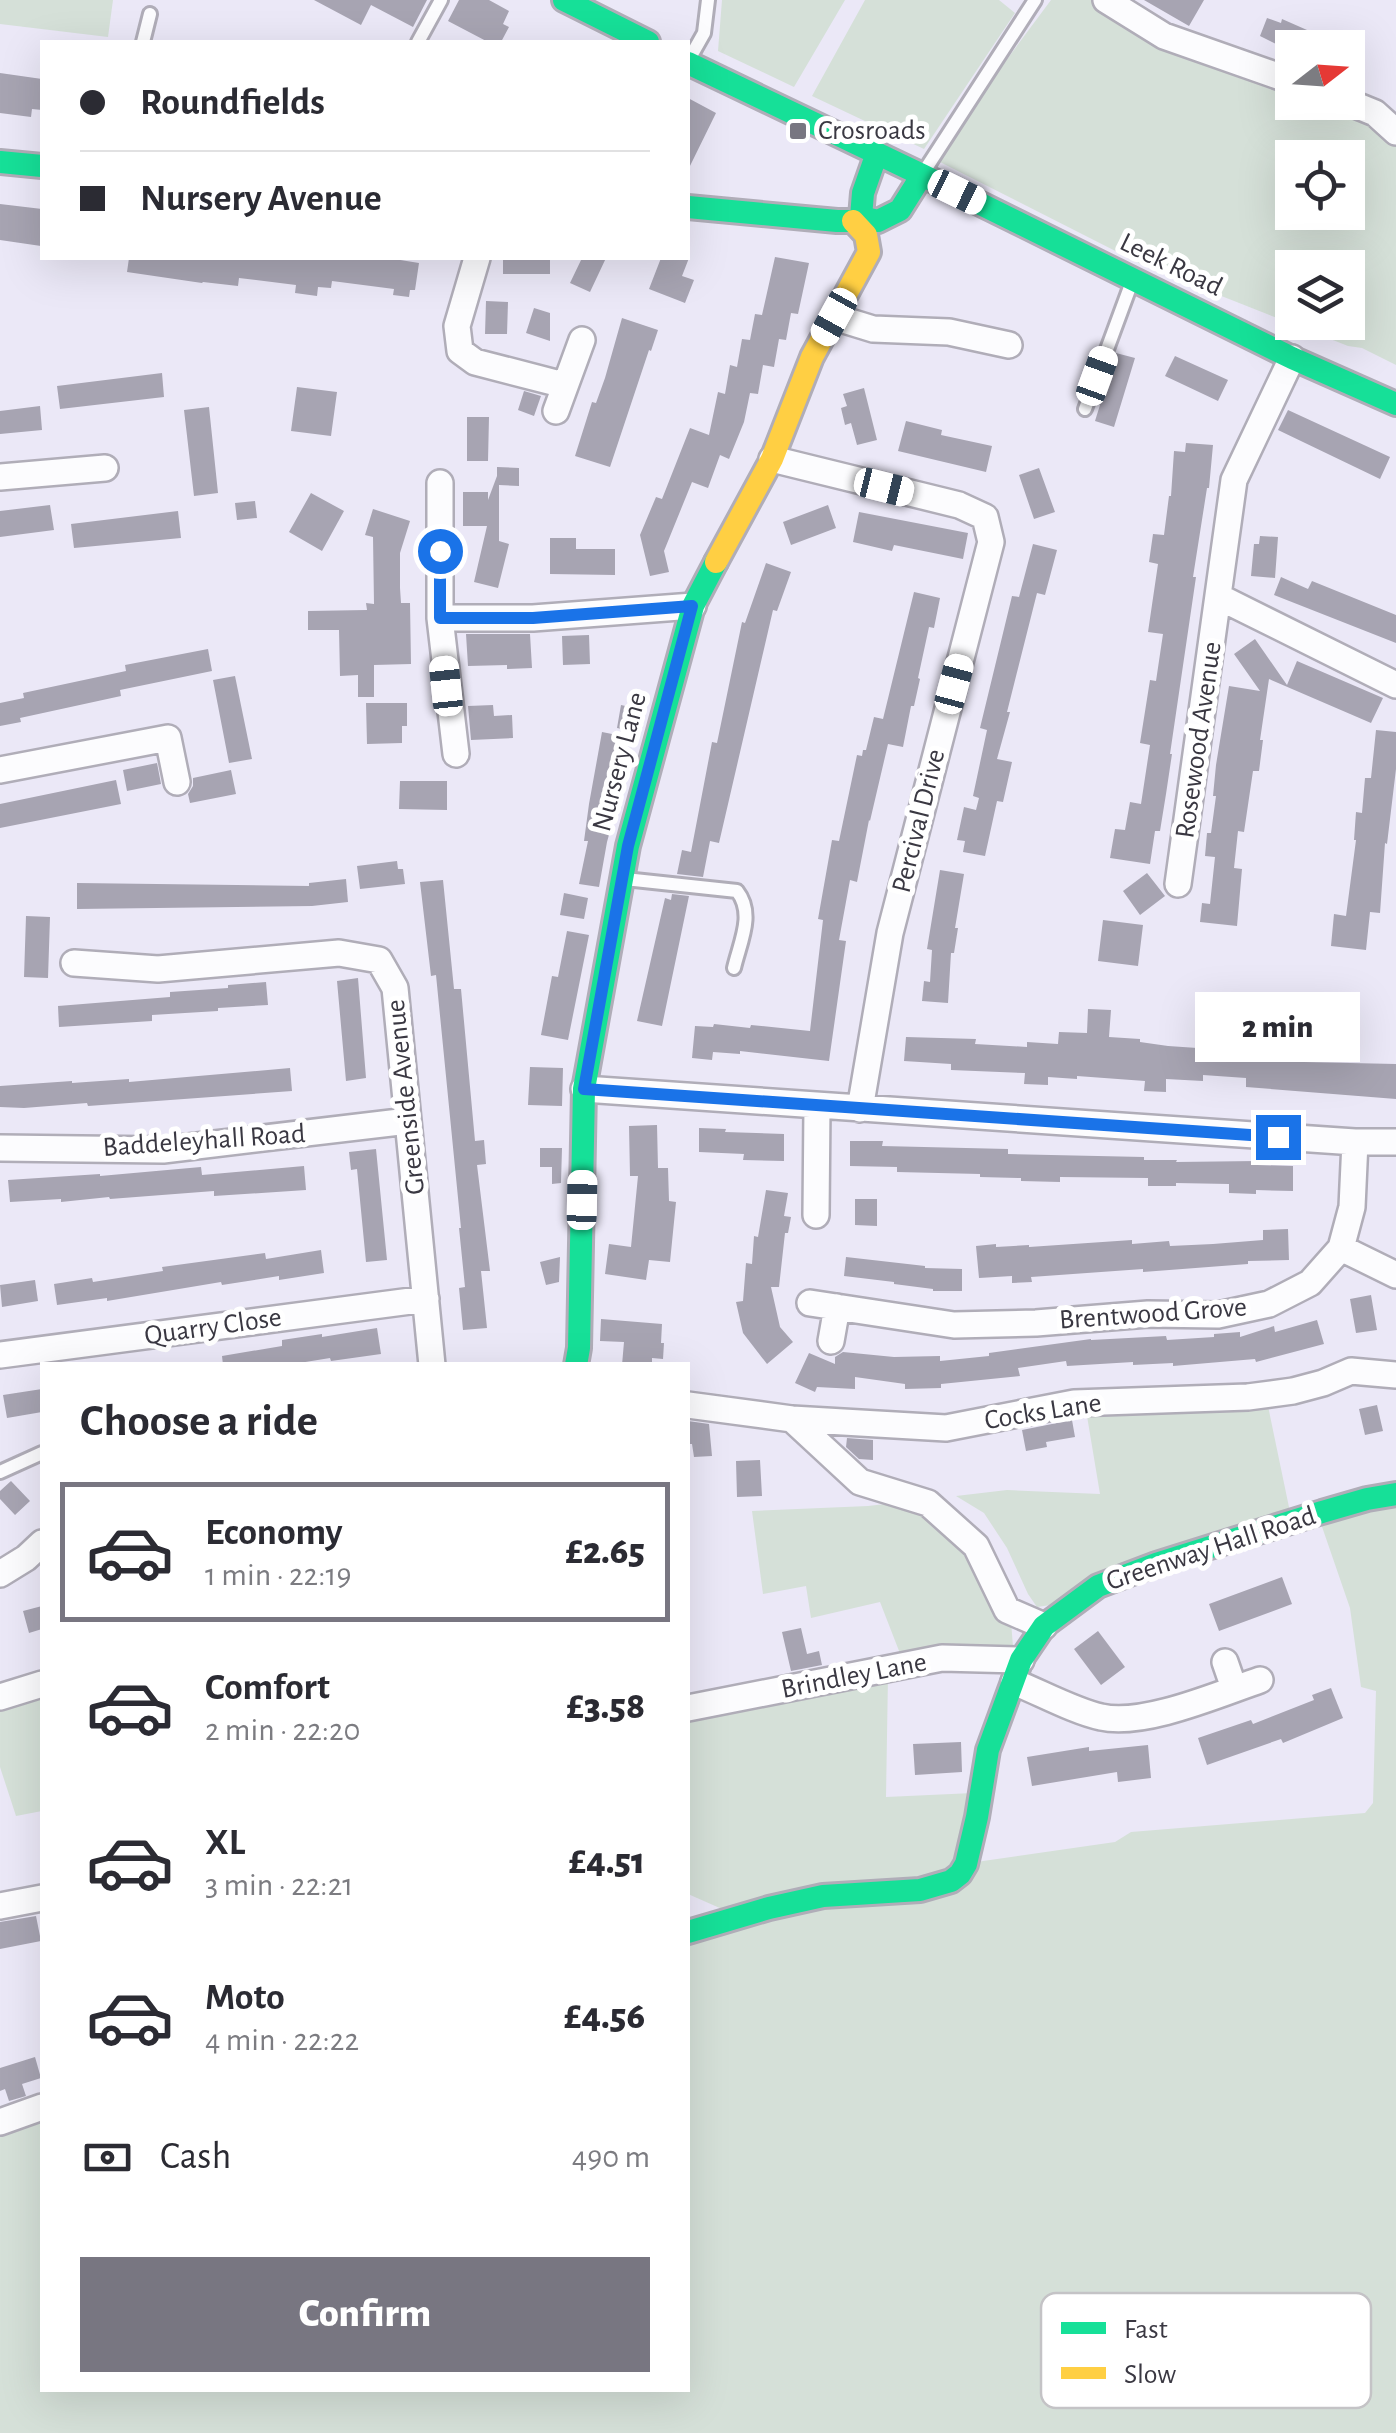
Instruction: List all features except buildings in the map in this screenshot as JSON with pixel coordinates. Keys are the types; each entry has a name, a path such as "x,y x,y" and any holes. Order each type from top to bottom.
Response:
{"main road":[{"path":"564,0 597,7 645,40"},
{"name":"Leek Road","path":"690,64 1292,358 1396,404"},
{"path":"857,219 877,154"},
{"path":"0,162 40,166"},
{"path":"690,207 878,222 900,210 922,175"},
{"name":"Nursery Lane","path":"577,1362 584,1089 633,828 692,606 772,459 812,357 869,252 857,219"},
{"name":"Greenway Hall Road","path":"690,1931 823,1896 920,1890 951,1881 966,1864 988,1750 1018,1671 1044,1626 1112,1580 1322,1512 1396,1494"}],"street":[{"path":"1106,0 1164,36 1275,74"},
{"path":"1365,109 1396,132"},
{"path":"477,260 457,326 460,351 476,362 564,386"},
{"path":"834,317 873,330 949,332 1009,345"},
{"path":"556,411 582,340"},
{"name":"Rosewood Avenue","path":"1178,884 1234,480 1292,358"},
{"name":"Percival Drive","path":"772,459 960,505 985,517 991,542 890,933 860,1109"},
{"path":"0,477 105,468"},
{"path":"440,483 440,618 456,754"},
{"name":"Rosewood Avenue","path":"1219,597 1396,684"},
{"path":"440,618 533,618 692,606"},
{"path":"0,770 168,738 177,782"},
{"name":"Greenside Avenue","path":"74,963 158,969 340,953 379,960 395,988 432,1362"},
{"path":"584,1089 1396,1142"},
{"path":"816,1215 817,1106"},
{"name":"Baddeleyhall Road","path":"0,1148 163,1150 408,1121"},
{"path":"1355,1142 1352,1206 1342,1248 1396,1275"},
{"name":"Brentwood Grove","path":"810,1303 954,1325 1148,1314 1218,1316 1269,1304 1310,1283 1342,1248"},
{"name":"Quarry Close","path":"0,1356 426,1299"},
{"path":"831,1342 837,1307"},
{"name":"Cocks Lane","path":"690,1405 792,1419 946,1428 1074,1402 1248,1397 1293,1391 1351,1371 1396,1374"},
{"path":"792,1419 860,1482 928,1503 976,1546 1007,1610 1044,1626"},
{"path":"0,1574 40,1545"},
{"name":"Brindley Lane","path":"690,1708 942,1658 1018,1671"},
{"path":"1225,1662 1234,1688"},
{"path":"1018,1671 1100,1717 1127,1720 1260,1680"},
{"path":"0,1697 40,1685"},
{"path":"0,1906 40,1898"},
{"path":"0,2122 40,2108"}],"lane":[{"path":"419,40 441,0"},
{"path":"690,59 704,33 708,0"},
{"path":"922,175 1035,0"},
{"path":"144,40 150,14"},
{"path":"1085,409 1133,280"},
{"path":"622,879 736,891 747,916 734,968"},
{"path":"0,1472 40,1453"}],"shaded area":[{"path":"0,0 113,0 108,37 0,24"},
{"path":"722,0 845,0 794,87 718,51"},
{"path":"865,0 999,0 1015,13 924,149 812,96"},
{"path":"1051,0 1098,0 1275,79 1275,120 1372,118 1396,139 1396,365 1362,348 1333,340 1365,340 1365,250 1275,250 1275,317 1143,265 940,162 999,70"},
{"path":"1268,1406 1290,1512 1051,1605 1037,1607 984,1513 956,1496 1007,1490 1100,1494 1086,1410"},
{"path":"911,1501 974,1556 1011,1621 1013,1647 901,1656 880,1602 811,1618 806,1586 763,1594 752,1511"},
{"path":"1396,1503 1396,2433 0,2433 0,2132 40,2119 40,2392 690,2392 690,1937 976,1862 1115,1842 1131,1832 1365,1813 1373,1803 1376,1691 1361,1687 1350,1608 1319,1518"},
{"path":"888,1676 886,1797 973,1793 955,1872 722,1909 690,1895 690,1720"},
{"path":"40,1693 40,1811 16,1816 0,1767 0,1710"}],"traffic: fast":[{"path":"564,0 644,40"},
{"path":"690,64 1292,358 1396,404"},
{"path":"861,217 863,193 877,153"},
{"path":"0,162 40,166"},
{"path":"690,207 837,221 861,217 878,221 900,210 922,175"},
{"path":"577,1362 584,1089 628,846 693,606 716,562"},
{"path":"690,1931 823,1896 920,1890 951,1881 966,1864 988,1750 1021,1660 1044,1626 1098,1586 1156,1564 1322,1512 1396,1494"}],"traffic: slow":[{"path":"716,562 772,459 812,357 869,252 866,235 853,221"}],"place":[{"name":"Crosroads","path":"798,131"}],"route":[{"path":"440,551 440,618 533,618 692,606 628,846 584,1089 1278,1137"}]}
